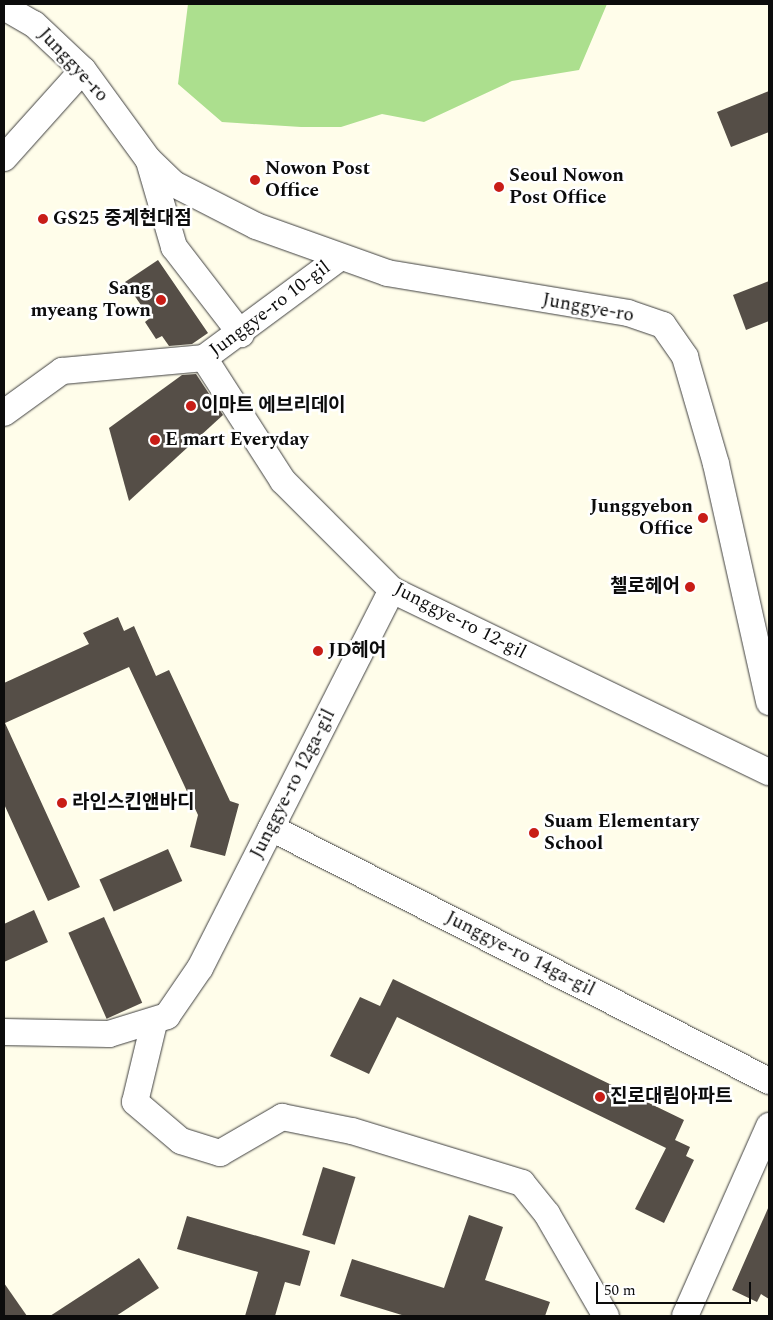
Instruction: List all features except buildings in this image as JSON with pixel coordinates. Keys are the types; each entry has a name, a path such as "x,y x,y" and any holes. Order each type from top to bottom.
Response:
{"street":[{"name":"Junggye-ro","path":"4,7 34,24 83,70 148,159 174,184 256,226 339,258 387,273 628,313 663,325 685,357 713,455 769,702"},
{"path":"4,158 83,70"},
{"name":"Junggye-ro","path":"148,159 174,247 241,334"},
{"name":"Junggye-ro 10-gil","path":"4,413 62,371 204,358 241,334 339,258"},
{"name":"Junggye-ro 12-gil","path":"204,358 283,481 392,590 769,772"},
{"name":"Junggye-ro 12ga-gil","path":"154,1023 167,1016 194,979 392,590"},
{"name":"Junggye-ro 14ga-gil","path":"271,828 769,1081"},
{"path":"4,1032 109,1034 154,1023 135,1102 181,1141 220,1153 282,1117 352,1131 522,1183 547,1214 606,1316"},
{"path":"685,1316 769,1126"}],"green space":[{"path":"188,4 607,4 579,70 512,81 424,122 382,114 341,127 301,127 222,122 178,84"}],"place":[{"name":"Nowon Post Office","path":"255,180"},
{"name":"Seoul Nowon Post Office","path":"499,187"},
{"name":"GS25 중계현대점","path":"43,219"},
{"name":"Sang myeang Town","path":"161,300"},
{"name":"이마트 에브리데이","path":"191,406"},
{"name":"E mart Everyday","path":"155,440"},
{"name":"Junggyebon Office","path":"703,518"},
{"name":"첼로헤어","path":"690,587"},
{"name":"JD헤어","path":"318,651"},
{"name":"라인스킨앤바디","path":"62,803"},
{"name":"Suam Elementary School","path":"534,833"},
{"name":"진로대림아파트","path":"600,1097"}]}
